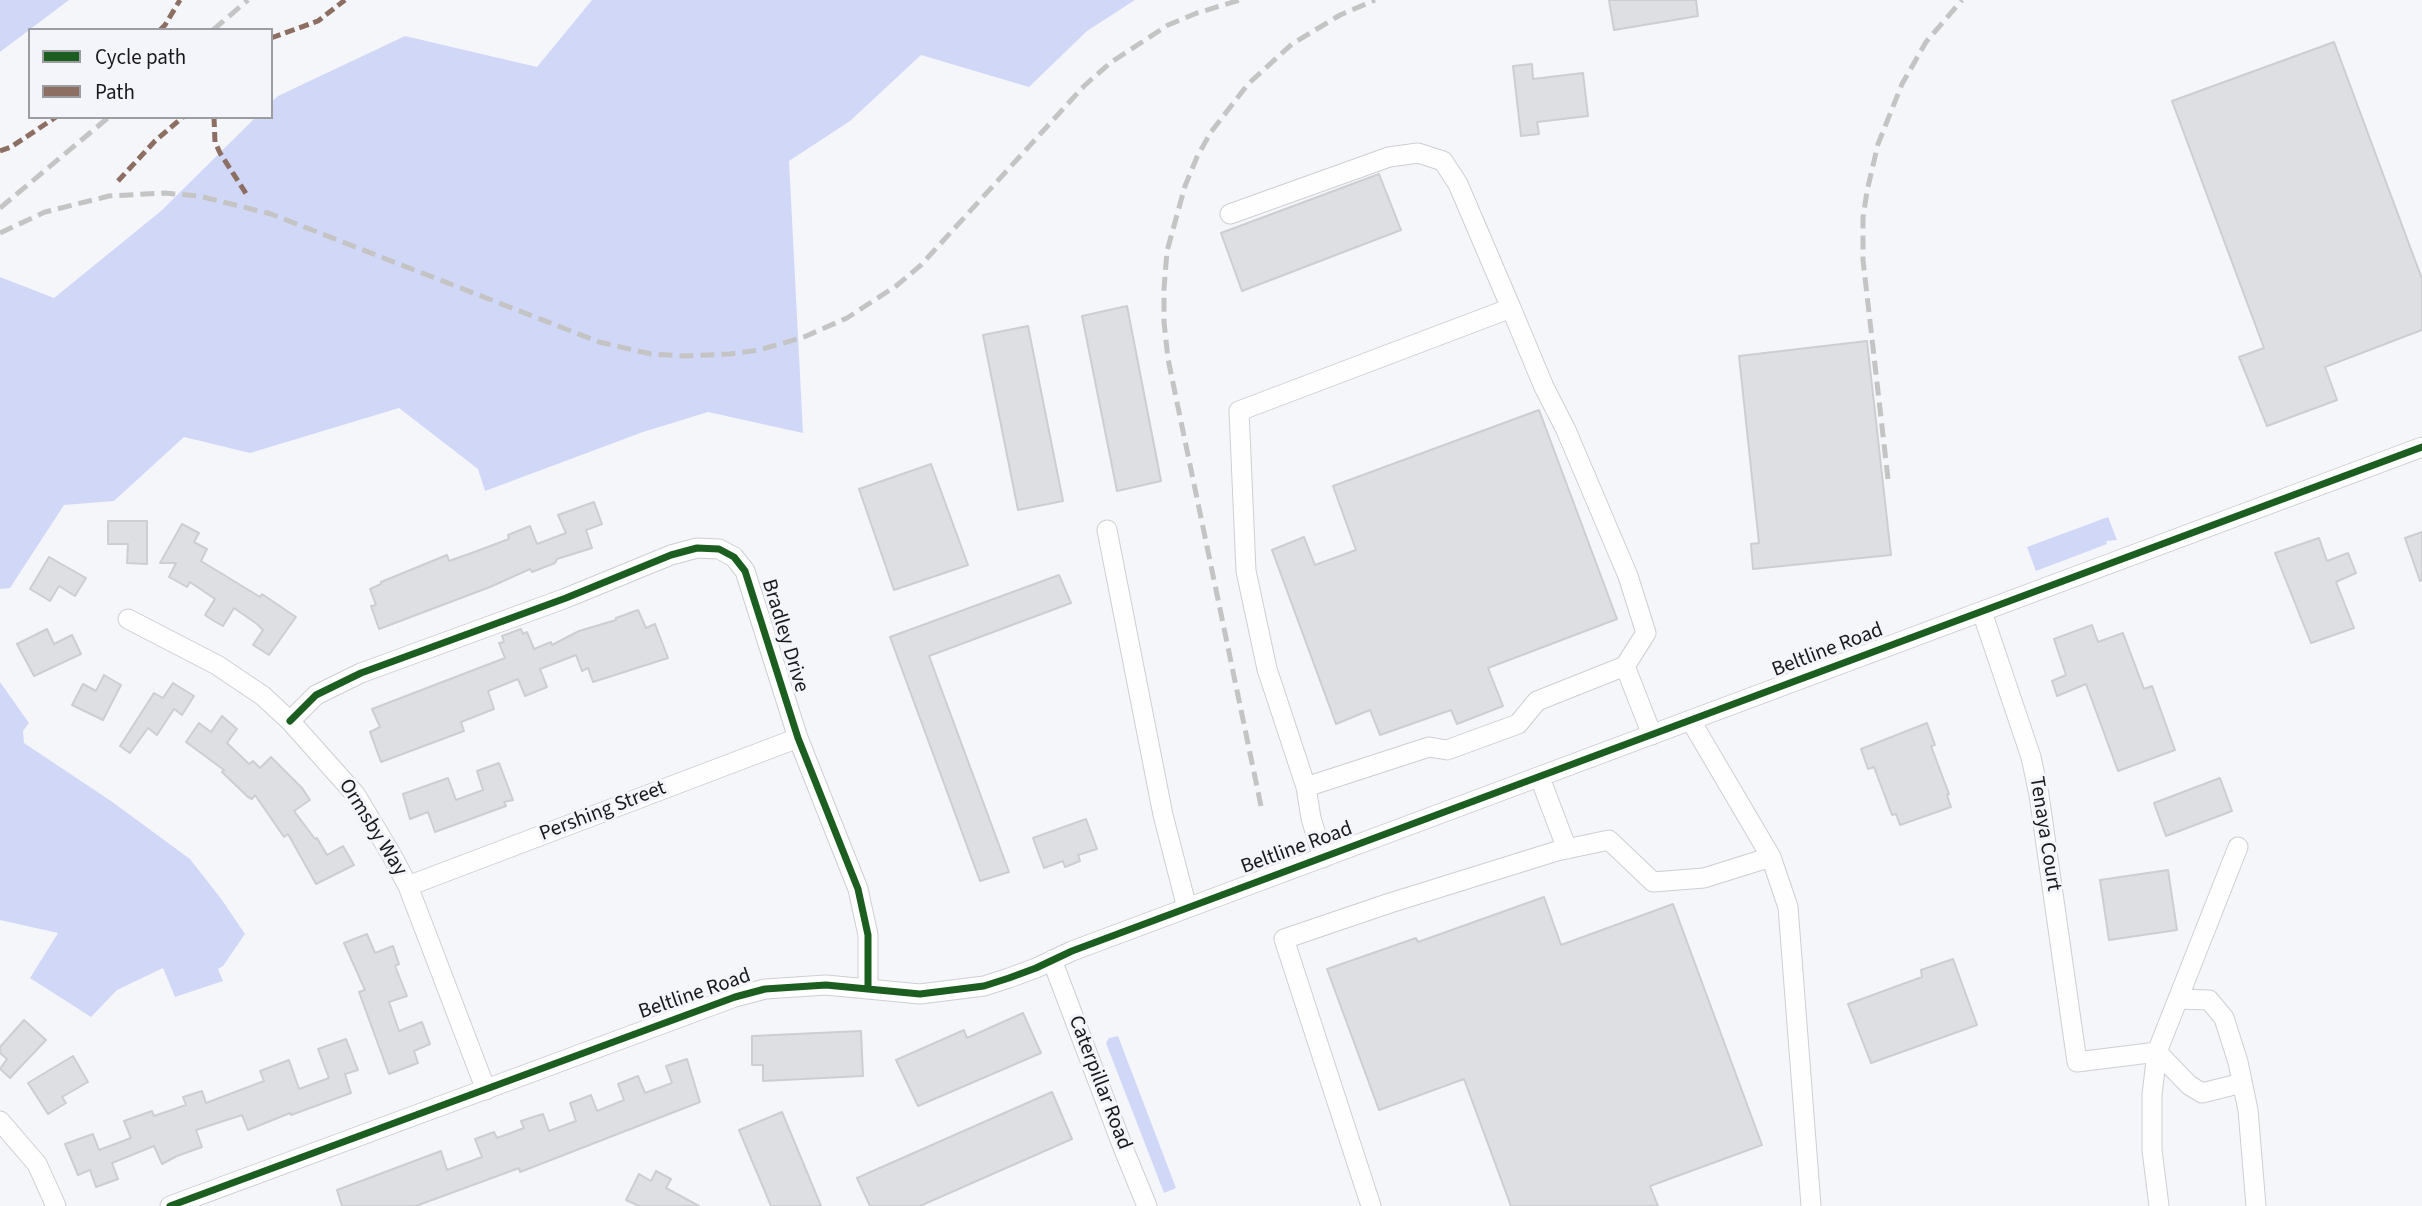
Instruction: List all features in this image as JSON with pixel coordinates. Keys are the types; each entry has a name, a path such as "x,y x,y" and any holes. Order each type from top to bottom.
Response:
{"street":[{"path":"1230,214 1389,157 1418,153 1443,161 1458,184 1544,387 1566,430 1628,576 1646,633 1625,666 1537,701 1518,724 1447,750 1429,747 1306,787"},
{"path":"1323,858 1311,818 1306,787 1267,669 1246,571 1240,411 1511,308"},
{"name":"Beltline Road","path":"170,1206 735,997 765,989 798,985 868,988 920,994 984,986 2422,447"},
{"path":"1107,530 1163,816 1187,908"},
{"name":"Bradley Drive","path":"290,720 316,695 360,673 566,598 671,555 697,548 719,549 734,557 745,571 798,738 858,889 866,919 868,988"},
{"name":"Tenaya Court","path":"1982,612 2031,757 2039,795 2077,1062 2157,1052"},
{"name":"Ormsby Way","path":"128,619 217,664 263,696 290,720 355,794 408,886 486,1090"},
{"path":"1625,666 1652,736"},
{"path":"1691,721 1771,857 1788,907 1811,1206"},
{"name":"Pershing Street","path":"408,886 798,738"},
{"path":"1539,778 1567,849"},
{"path":"1371,1206 1284,939 1390,903 1567,849 1609,840 1653,882 1704,877 1771,857"},
{"path":"2159,1206 2152,1150 2152,1095 2157,1052 2238,848"},
{"name":"Caterpillar Road","path":"1052,960 1147,1206"},
{"path":"2178,999 2209,1000 2224,1018 2248,1110 2256,1206"},
{"path":"2157,1052 2189,1085 2202,1093 2242,1083"},
{"path":"0,1121 37,1164 56,1206"}],"shaded area":[{"path":"0,0 69,0 32,28 28,28 28,31 0,52"},
{"path":"592,0 1135,0 1087,31 1029,87 921,55 850,121 789,161 803,433 708,412 643,432 485,491 478,469 399,408 250,453 184,437 114,501 64,505 10,588 0,589 0,277 54,298 161,211 254,119 273,119 273,100 278,96 405,36 537,67"},
{"path":"2108,517 2117,540 2106,541 2107,544 2036,571 2027,547"},
{"path":"0,682 29,723 23,731 24,743 111,801 190,859 222,900 245,934 223,966 218,969 223,981 175,997 163,968 117,990 91,1017 30,978 58,933 0,920"},
{"path":"1118,1036 1176,1188 1164,1193 1106,1043 1109,1038"}],"building":[{"path":"1609,0 1696,0 1698,16 1614,30"},
{"path":"2334,42 2422,279 2422,330 2325,367 2337,400 2267,426 2239,357 2264,348 2172,101"},
{"path":"1532,64 1533,79 1583,73 1588,116 1537,122 1539,134 1521,136 1513,66"},
{"path":"1379,174 1401,230 1242,291 1221,233"},
{"path":"1127,306 1161,481 1117,491 1082,316"},
{"path":"1028,326 1063,501 1018,510 983,335"},
{"path":"1867,341 1891,555 1753,569 1751,544 1759,543 1739,356"},
{"path":"1539,410 1617,619 1488,668 1503,706 1457,724 1451,710 1380,735 1370,710 1336,724 1272,550 1304,537 1315,565 1356,550 1333,486"},
{"path":"931,464 968,565 894,590 859,489"},
{"path":"594,502 602,524 586,530 592,548 557,559 555,563 532,572 530,569 379,629 371,606 376,605 370,589 381,582 447,555 449,561 509,539 508,535 530,526 537,544 566,533 558,515"},
{"path":"108,521 147,521 147,564 127,563 128,544 108,544"},
{"path":"182,524 199,533 194,542 207,549 201,561 260,597 262,594 296,617 269,655 253,645 263,630 257,624 234,608 223,626 205,615 215,599 190,582 187,587 169,577 176,563 160,563"},
{"path":"2422,532 2422,580 2420,581 2405,538"},
{"path":"2319,538 2327,561 2348,553 2356,573 2336,582 2354,628 2311,643 2275,553"},
{"path":"49,557 86,578 75,596 59,586 50,601 30,589"},
{"path":"1059,575 1071,603 929,656 1009,872 980,881 890,637"},
{"path":"638,610 646,628 655,624 668,658 593,682 588,668 582,671 576,655 540,669 547,687 525,696 518,679 488,691 494,709 461,722 464,731 381,762 370,732 380,727 372,709 505,658 499,643 504,642 502,636 521,629 523,634 527,632 534,649 551,642 552,645 579,631"},
{"path":"2092,625 2098,642 2123,633 2144,689 2152,686 2175,750 2118,771 2086,684 2057,696 2052,681 2066,675 2054,639"},
{"path":"47,629 54,644 72,635 81,654 34,676 17,644"},
{"path":"104,675 121,685 103,720 72,705 83,684 96,691"},
{"path":"173,683 194,696 182,715 174,709 157,735 148,728 130,753 120,746 154,693 163,698"},
{"path":"222,716 237,729 227,743 249,764 253,761 260,768 271,757 302,788 310,800 294,811 315,839 317,838 327,855 343,846 354,865 316,884 288,834 284,837 255,795 252,799 248,797 222,772 224,770 186,742 199,723 211,732"},
{"path":"1927,723 1935,745 1931,746 1949,794 1947,795 1951,807 1900,825 1896,814 1892,815 1874,767 1868,769 1861,749"},
{"path":"499,763 513,800 504,802 506,806 435,832 428,812 410,819 403,794 448,778 456,800 483,790 477,771"},
{"path":"2220,778 2232,811 2166,836 2154,803"},
{"path":"1086,819 1097,849 1078,855 1080,861 1065,867 1063,861 1044,868 1033,838"},
{"path":"2168,870 2177,930 2109,940 2100,880"},
{"path":"1544,897 1561,945 1673,904 1762,1145 1650,1186 1658,1206 1511,1206 1464,1079 1379,1110 1327,969 1416,938 1418,942"},
{"path":"367,934 375,953 393,946 399,964 395,966 407,996 389,1002 399,1031 422,1022 430,1044 414,1051 418,1063 389,1074 359,992 365,990 344,943"},
{"path":"1953,959 1977,1025 1871,1063 1848,1004 1922,977 1921,970"},
{"path":"1023,1013 1041,1053 918,1106 896,1060 964,1030 967,1038"},
{"path":"24,1020 46,1040 10,1078 0,1069 7,1059 0,1053 0,1047"},
{"path":"861,1031 863,1076 763,1081 763,1065 752,1065 752,1036"},
{"path":"346,1039 358,1070 345,1074 351,1093 248,1130 242,1115 196,1130 202,1147 162,1164 154,1146 112,1163 118,1179 96,1187 90,1170 78,1175 65,1144 93,1134 99,1150 131,1138 124,1121 152,1111 154,1116 186,1105 183,1097 202,1091 206,1103 264,1081 260,1071 289,1060 299,1089 329,1078 318,1049"},
{"path":"73,1056 88,1082 62,1097 66,1103 48,1114 28,1083"},
{"path":"687,1059 700,1102 520,1172 519,1168 416,1206 342,1206 337,1190 441,1151 447,1170 482,1157 475,1139 494,1132 497,1138 524,1128 521,1121 543,1114 549,1131 576,1121 570,1103 591,1095 597,1111 624,1100 618,1084 638,1076 645,1093 672,1083 666,1066"},
{"path":"1052,1092 1072,1139 920,1206 870,1206 857,1178"},
{"path":"782,1112 821,1206 771,1206 739,1130"},
{"path":"656,1171 671,1179 666,1188 699,1206 639,1206 626,1200 639,1174 651,1181"}],"railway":[{"path":"215,28 248,0"},
{"path":"0,233 45,212 109,196 164,193 199,196 271,214 599,342 651,354 683,356 759,350 804,337 847,318 896,286 921,265 1084,86 1110,63 1168,25 1240,0"},
{"path":"1261,806 1168,359 1164,322 1167,251 1185,186 1197,157 1211,132 1248,84 1292,44 1340,15 1375,0"},
{"path":"1888,479 1863,260 1863,218 1867,191 1878,144 1902,84 1926,42 1962,0"},
{"path":"0,208 107,119"}],"marked path":[{"path":"162,28 180,0"},
{"path":"273,37 318,21 345,0"},
{"path":"0,151 11,147 53,119"},
{"path":"118,181 155,141 181,119"},
{"path":"214,119 215,142 247,195"}],"cycle path":[{"path":"170,1206 735,997 765,989 826,985 920,994 984,986 1009,978 1072,951 2422,447"},
{"path":"290,721 316,695 361,673 566,598 671,555 697,548 719,549 734,557 745,571 798,738 858,889 868,935 868,988"}]}
